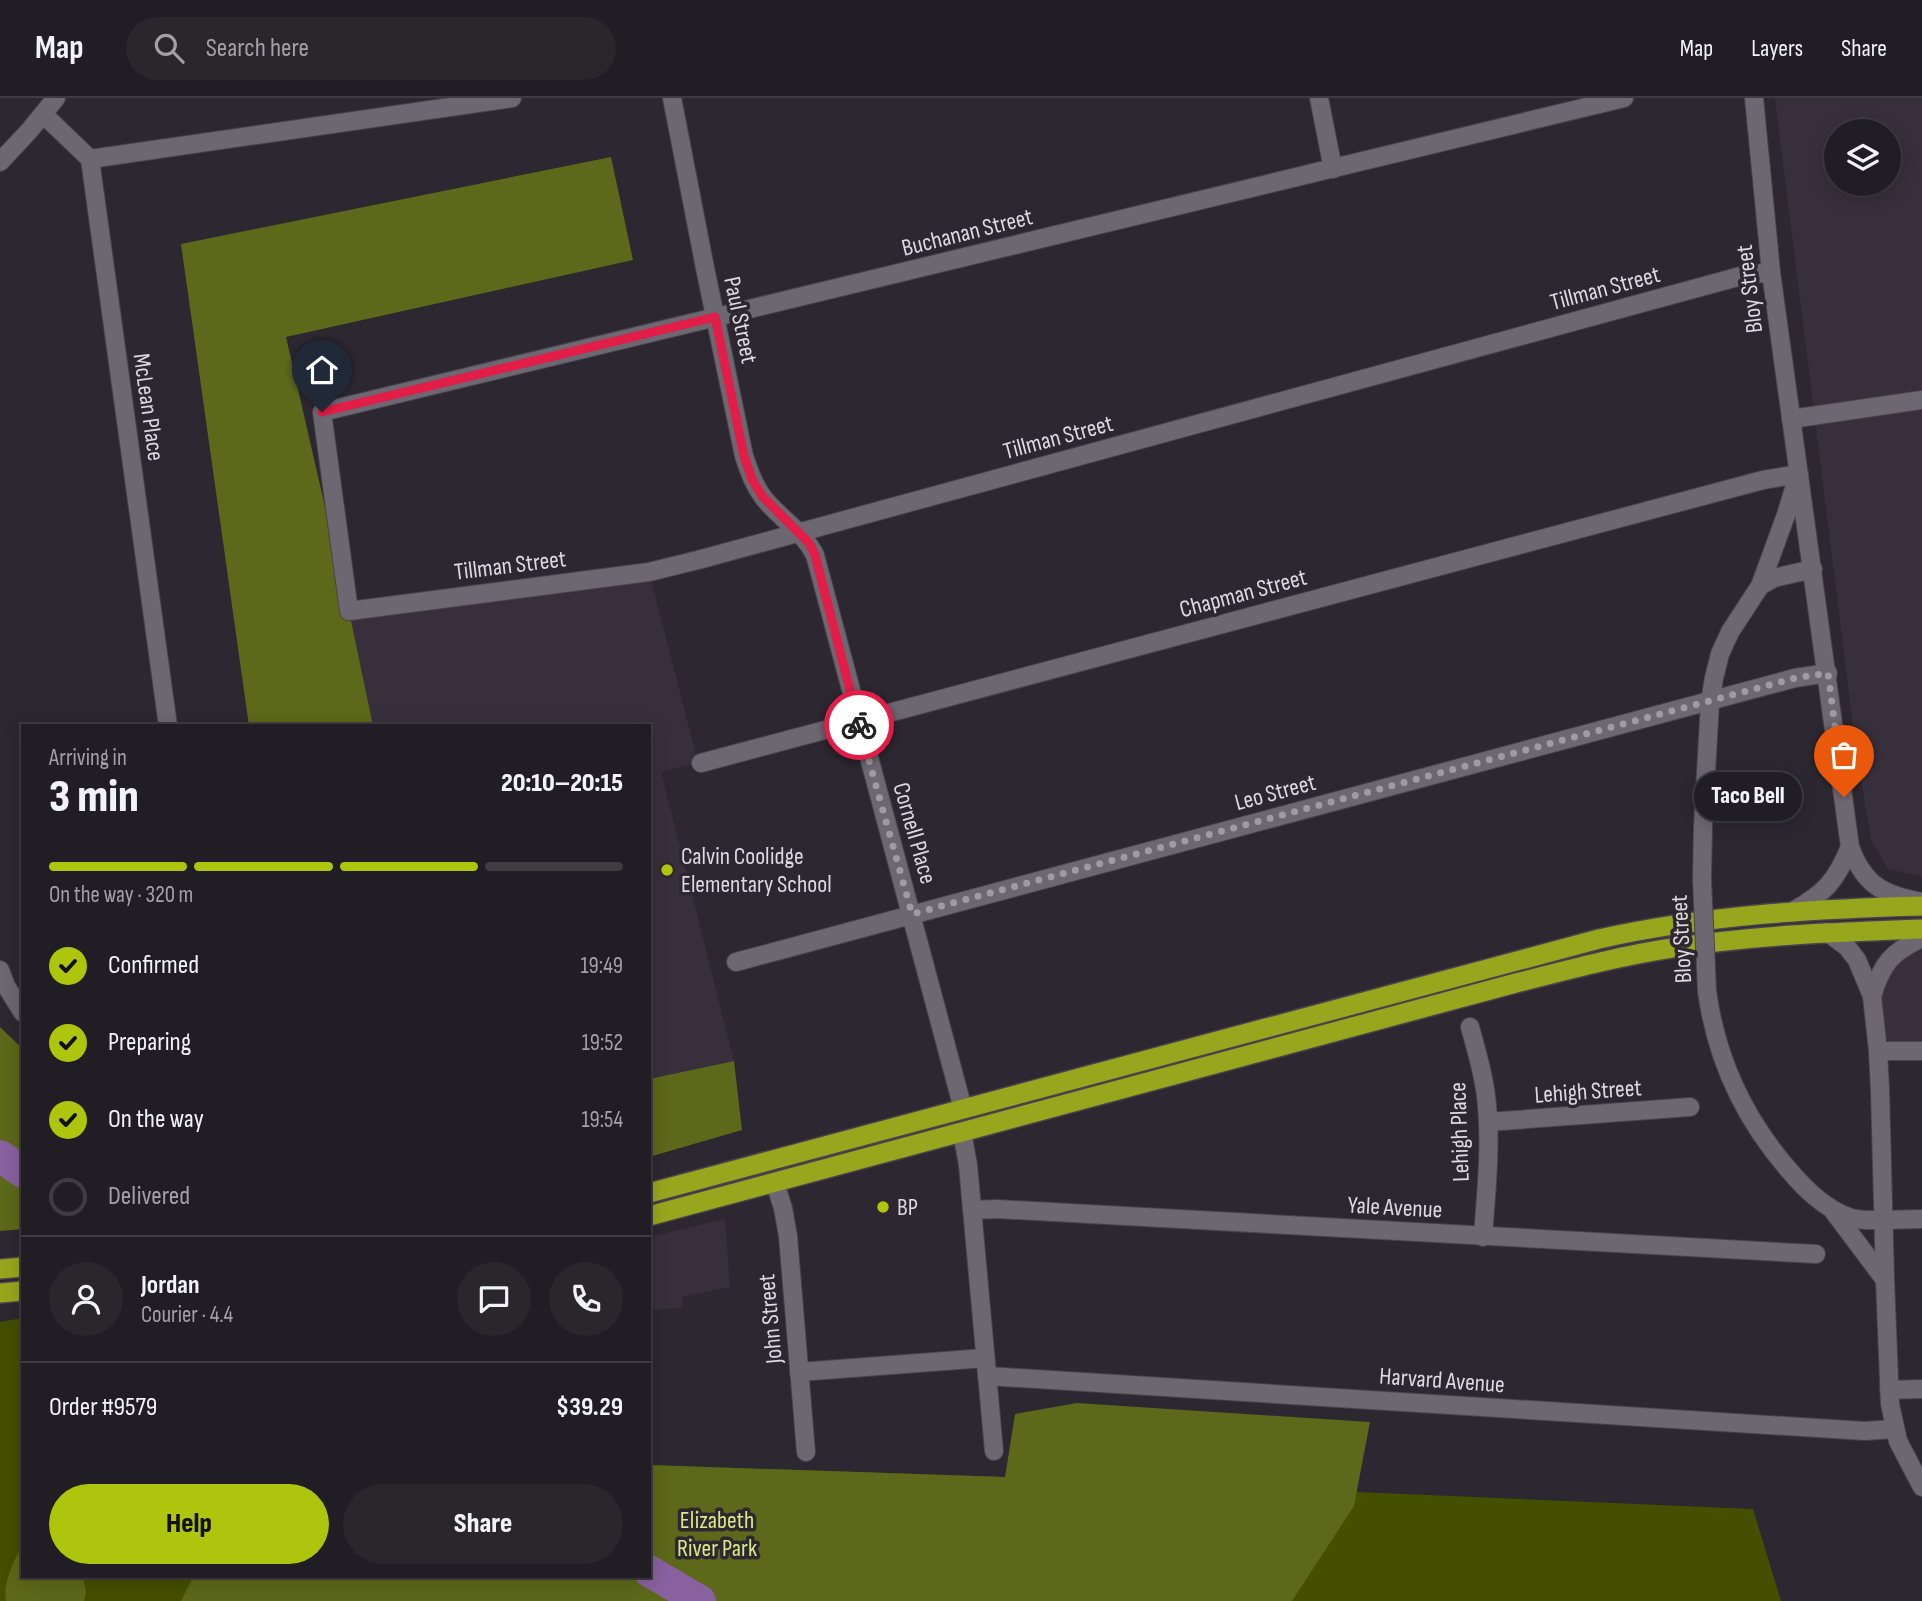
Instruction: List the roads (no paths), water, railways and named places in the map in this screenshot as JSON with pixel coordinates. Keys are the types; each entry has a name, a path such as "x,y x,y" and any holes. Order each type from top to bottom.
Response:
{"highway":[{"path":"651,1192 1599,939 1664,926 1793,911 1922,904"},
{"path":"651,1215 1600,962 1713,942 1828,932 1922,929"},
{"path":"0,1269 21,1268"},
{"path":"0,1293 21,1290"}],"street":[{"path":"0,162 56,98"},
{"path":"43,114 90,159 512,98"},
{"name":"Paul Street","path":"672,98 744,456 752,479 762,496 800,533"},
{"path":"1320,98 1333,169"},
{"name":"Buchanan Street","path":"349,611 322,412 1624,98"},
{"name":"Bloy Street","path":"1754,98 1771,272 1814,569 1850,847 1862,873 1870,882 1888,893 1922,904"},
{"name":"McLean Place","path":"90,159 168,724"},
{"name":"Tillman Street","path":"349,611 649,572 1741,276 1771,272"},
{"path":"1791,419 1922,400"},
{"name":"Bloy Street","path":"1799,474 1760,586 1725,642 1714,678 1710,702 1703,826 1702,880 1707,991 1719,1048 1734,1087 1771,1148 1798,1181 1832,1209 1858,1220 1883,1220"},
{"name":"Chapman Street","path":"701,763 1763,480 1799,474"},
{"name":"Cornell Place","path":"800,533 815,555 963,1109"},
{"path":"1760,586 1774,579 1814,569"},
{"name":"Leo Street","path":"736,962 1795,678 1828,673"},
{"path":"1793,911 1826,888 1839,871 1850,847"},
{"path":"1828,932 1847,947 1857,960 1872,996 1878,1051 1889,1390 1894,1429 1922,1487"},
{"path":"1872,996 1881,970 1890,958 1922,937"},
{"path":"0,970 21,1010"},
{"name":"Lehigh Place","path":"1470,1027 1482,1075 1488,1122 1483,1237"},
{"path":"1878,1051 1922,1051"},
{"name":"Lehigh Street","path":"1488,1122 1690,1107"},
{"path":"962,1132 968,1165 994,1451"},
{"name":"John Street","path":"775,1183 786,1223 806,1452"},
{"name":"Yale Avenue","path":"972,1210 996,1209 1816,1254"},
{"path":"1832,1209 1885,1280"},
{"path":"1883,1220 1922,1219"},
{"name":"Harvard Avenue","path":"799,1371 986,1367 1865,1431 1894,1429"},
{"path":"1889,1390 1922,1389"}],"waterway":[{"path":"0,1156 21,1171"},
{"path":"651,1572 700,1601"}],"place":[{"name":"Taco Bell","path":"1844,797"},
{"name":"Calvin Coolidge Elementary School","path":"667,870"},
{"name":"BP","path":"883,1207"}],"park label":[{"name":"Elizabeth River Park","path":"717,1534"}]}
